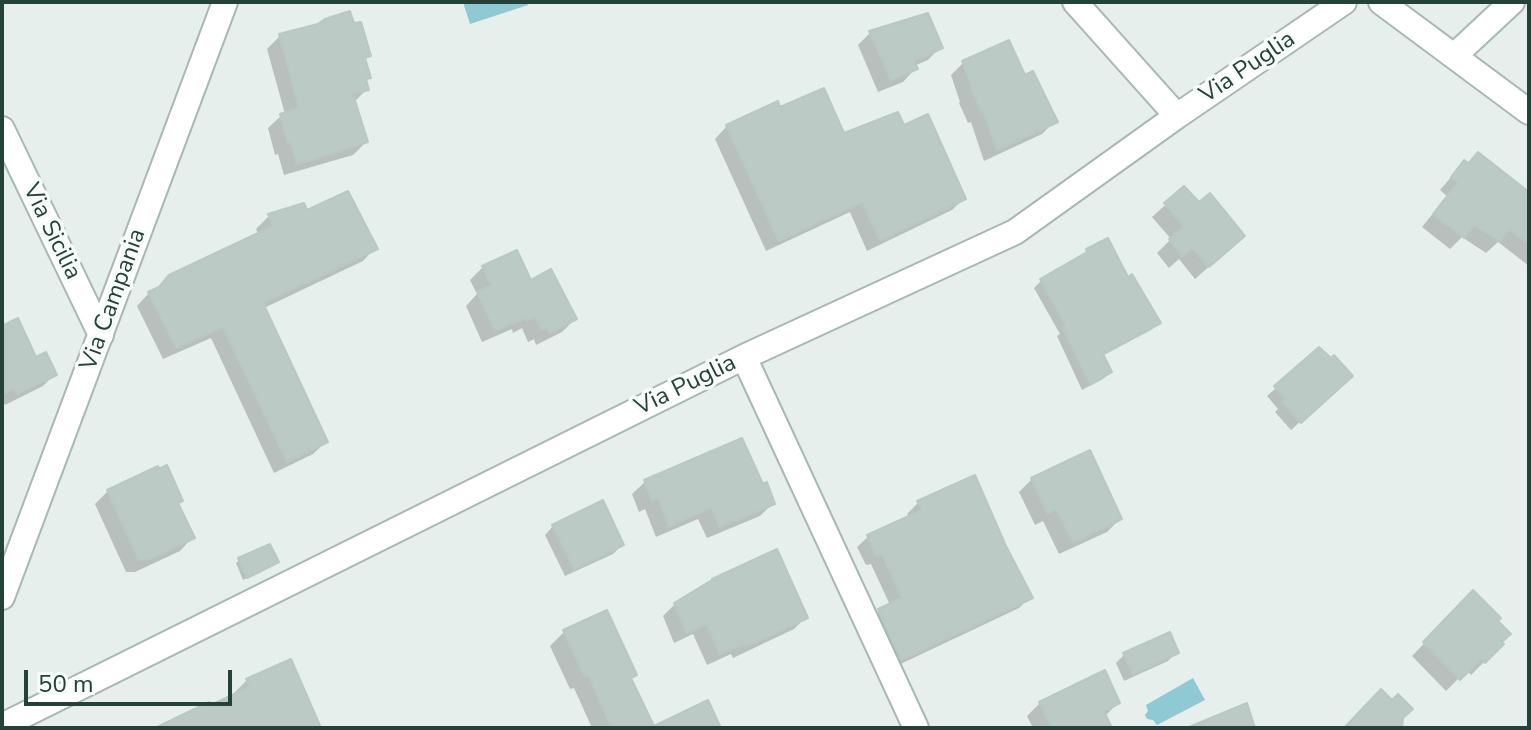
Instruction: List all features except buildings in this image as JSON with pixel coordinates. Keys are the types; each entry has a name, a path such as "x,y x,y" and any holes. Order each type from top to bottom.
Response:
{"street":[{"name":"Via Campania","path":"2,597 225,2"},
{"path":"1075,2 1177,116"},
{"name":"Via Puglia","path":"2,726 744,357 1015,232 1344,2"},
{"path":"1381,2 1529,112"},
{"path":"1454,56 1512,2"},
{"name":"Via Sicilia","path":"2,129 101,335"},
{"path":"744,357 916,728"}],"water":[{"path":"463,2 527,2 528,5 470,24"},
{"path":"1193,678 1205,700 1157,725 1147,719 1146,705"}]}
